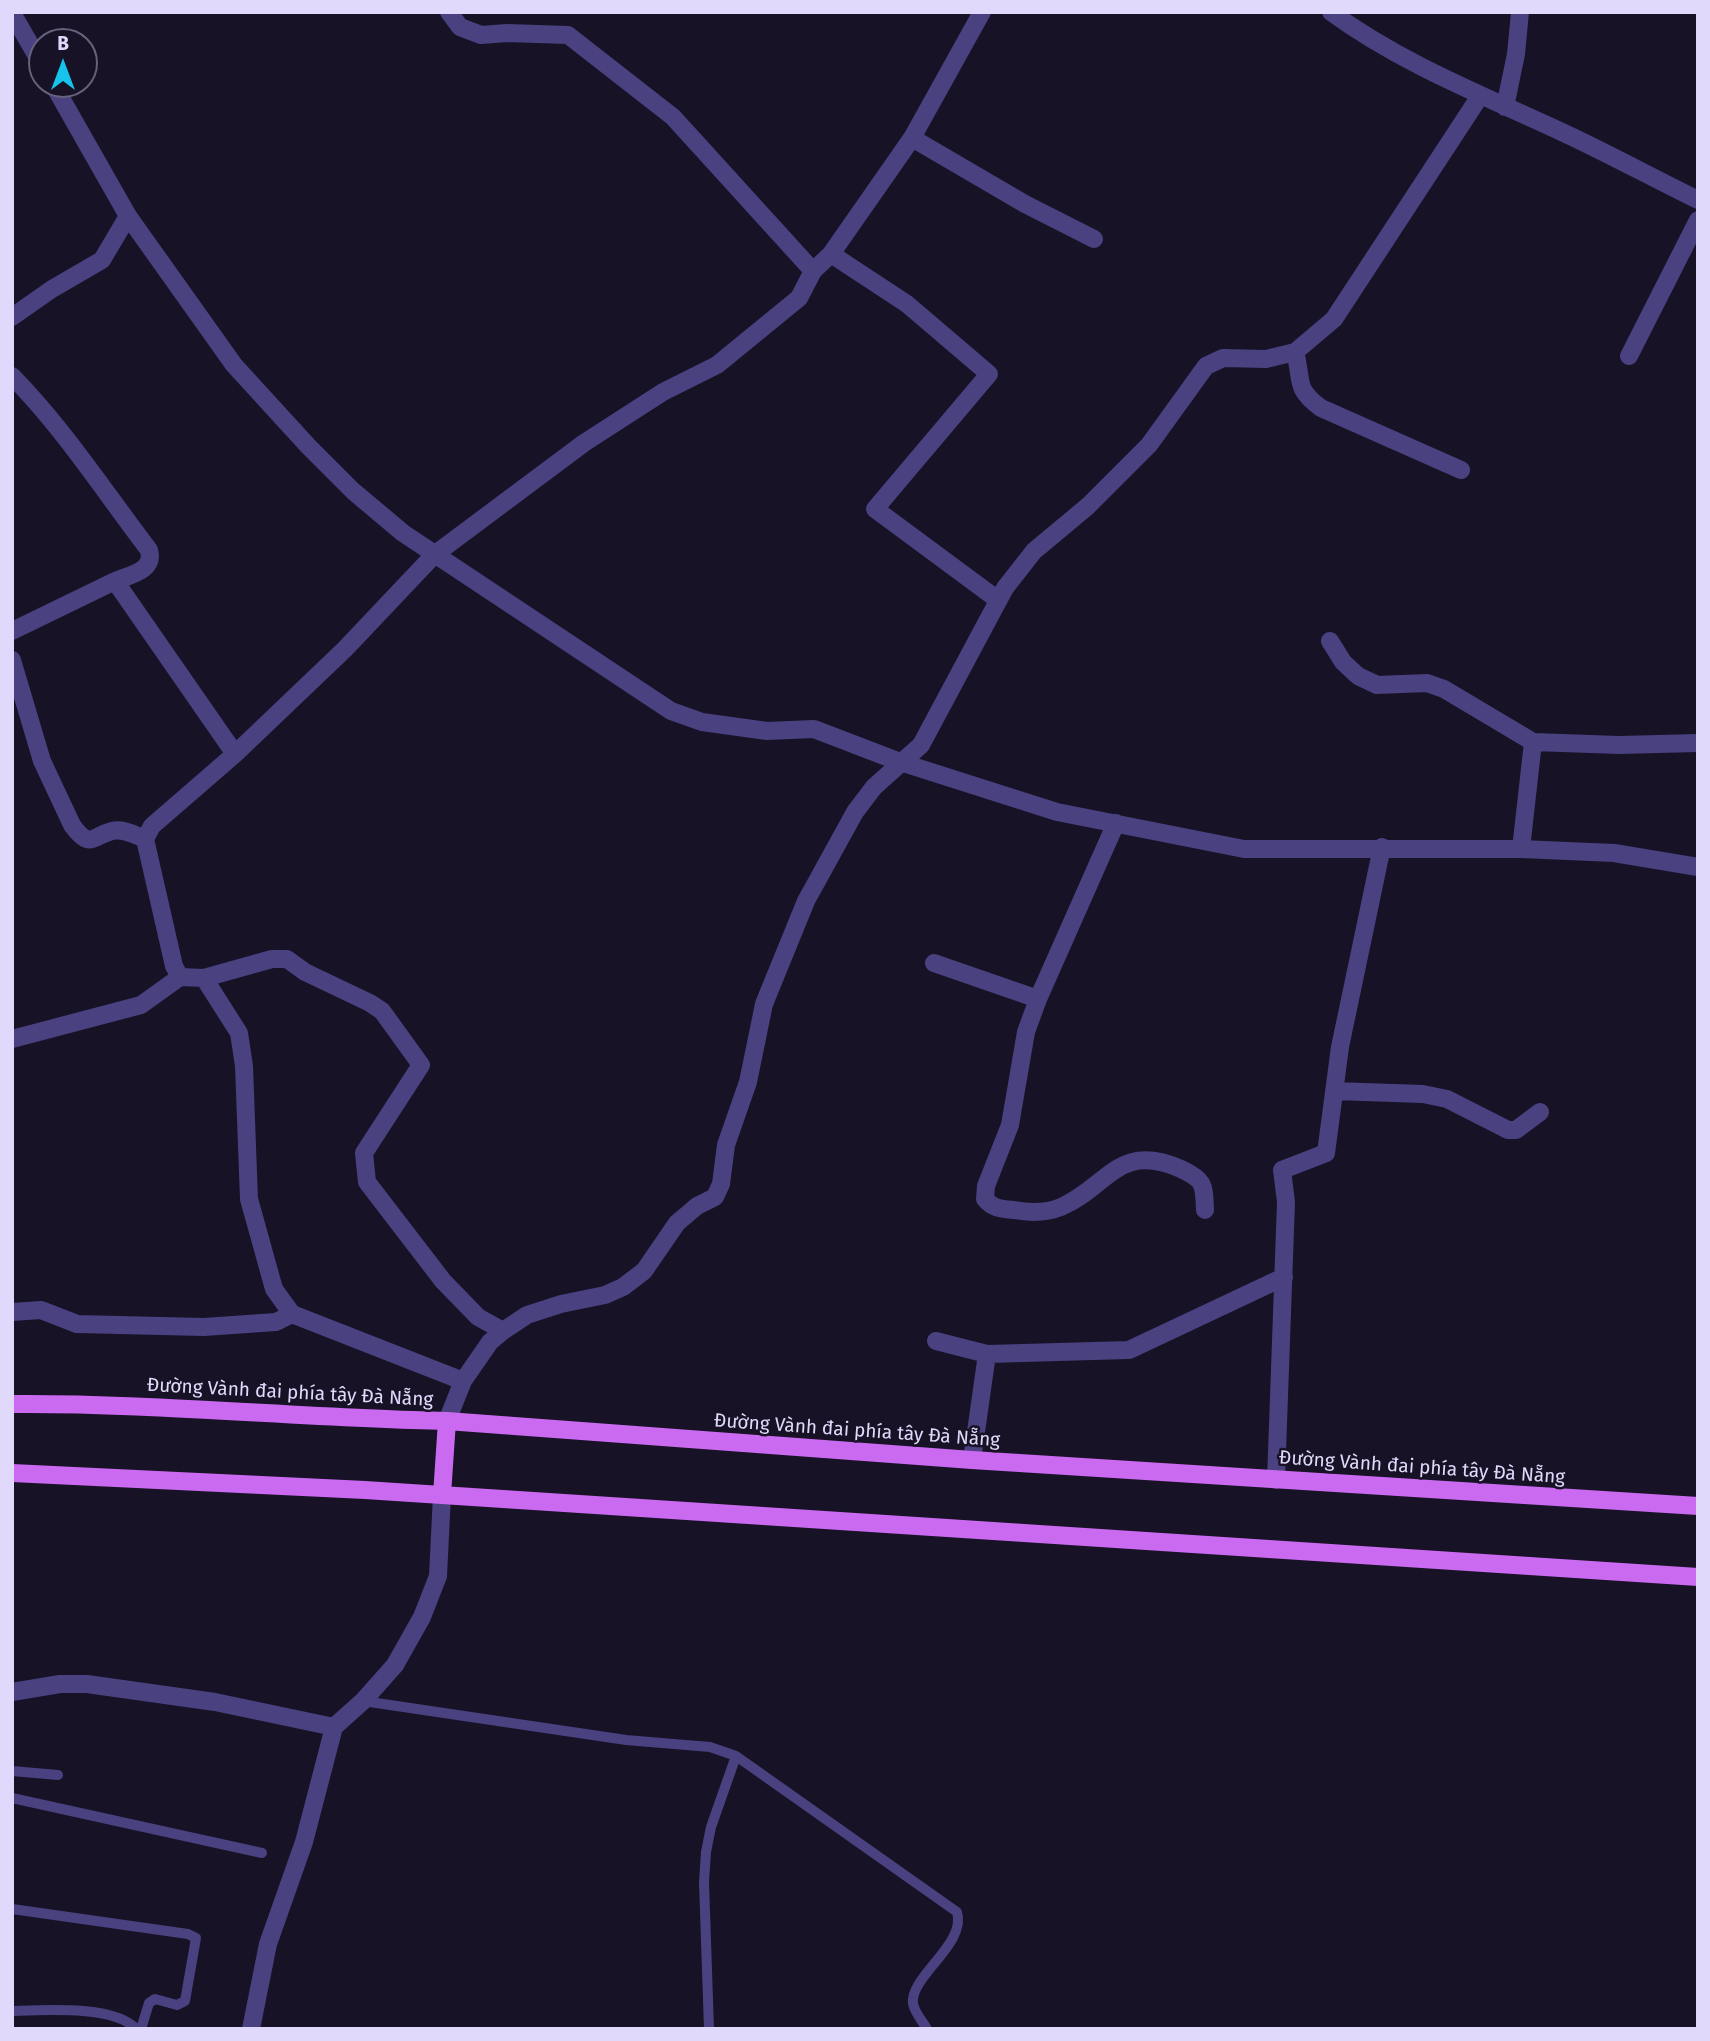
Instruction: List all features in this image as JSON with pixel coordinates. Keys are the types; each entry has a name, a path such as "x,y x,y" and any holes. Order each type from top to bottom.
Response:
{"main road":[{"name":"Đường Vành đai phía tây Đà Nẵng","path":"12,1404 447,1421 972,1460 1698,1506"},
{"path":"442,1496 447,1421"},
{"path":"12,1473 214,1481 1698,1577"}],"street":[{"path":"449,12 460,27 481,36 507,33 568,35 673,117 813,271"},
{"path":"180,977 174,966 145,839 152,827 345,649 434,555 584,443 663,392 717,365 799,298 813,271 831,254 912,138 982,12"},
{"path":"1331,12 1371,40 1480,96 1566,134 1698,200"},
{"path":"1505,107 1516,54 1520,12"},
{"path":"12,13 28,41"},
{"path":"447,1421 463,1381 490,1342 503,1331 527,1315 561,1304 605,1295 623,1287 645,1271 677,1223 697,1206 715,1197 721,1184 726,1145 748,1082 764,1004 806,901 855,812 874,787 922,745 1005,588 1034,551 1088,506 1149,445 1206,366 1223,358 1266,359 1295,352 1334,320 1480,96"},
{"path":"60,98 128,216 233,365 354,491 403,533 434,555 671,711 702,722 767,731 814,729 900,762 1057,812 1244,849 1521,849 1614,853 1698,867"},
{"path":"912,138 1025,204 1094,239"},
{"path":"12,317 52,289 102,260 128,216"},
{"path":"1629,356 1698,220"},
{"path":"831,254 908,304 989,374 874,509 998,600"},
{"path":"1295,352 1300,387 1304,396 1321,408 1461,470"},
{"path":"12,376 37,401 68,440 149,550 149,562 144,569 12,631"},
{"path":"115,581 234,754"},
{"path":"1331,640 1343,662 1357,676 1377,685 1427,683 1444,689 1533,742 1619,745 1698,743"},
{"path":"12,660 42,761 72,825 87,839 96,839 111,831 125,831 145,839"},
{"path":"1521,849 1533,742"},
{"path":"1116,823 1026,1032 1010,1125 986,1186 985,1199 997,1208 1029,1213 1046,1211 1075,1199 1113,1170 1128,1163 1156,1161 1196,1176 1204,1186 1205,1210"},
{"path":"1276,1480 1286,1202 1282,1170 1326,1153 1340,1047 1382,847"},
{"path":"12,1039 141,1005 180,977 204,978 272,958 287,959 305,972 370,1003 383,1011 421,1065 364,1153 368,1182 443,1281 478,1317 503,1331"},
{"path":"934,962 1038,999"},
{"path":"204,978 239,1033 244,1066 249,1199 274,1289 292,1314 463,1381"},
{"path":"1334,1091 1423,1094 1447,1099 1508,1130 1516,1130 1540,1112"},
{"path":"936,1340 987,1354 1129,1350 1284,1277"},
{"path":"12,1312 41,1310 77,1324 204,1327 276,1322 292,1314"},
{"path":"972,1460 987,1354"},
{"path":"251,2029 268,1944 304,1842 334,1727 363,1701 396,1665 422,1617 438,1576 442,1496"},
{"path":"12,1692 60,1684 87,1684 215,1702 334,1727"}],"lane":[{"path":"363,1701 626,1740 710,1747 736,1756 957,1912 958,1930 915,1993 914,2007 927,2029"},
{"path":"709,2029 704,1882 706,1852 711,1827 736,1756"},
{"path":"12,1771 58,1775"},
{"path":"12,1798 262,1853"},
{"path":"12,1909 188,1934 196,1938 185,2001 177,2005 155,1999 149,2004 141,2029"},
{"path":"12,2011 86,2010 131,2022 136,2029"}]}
